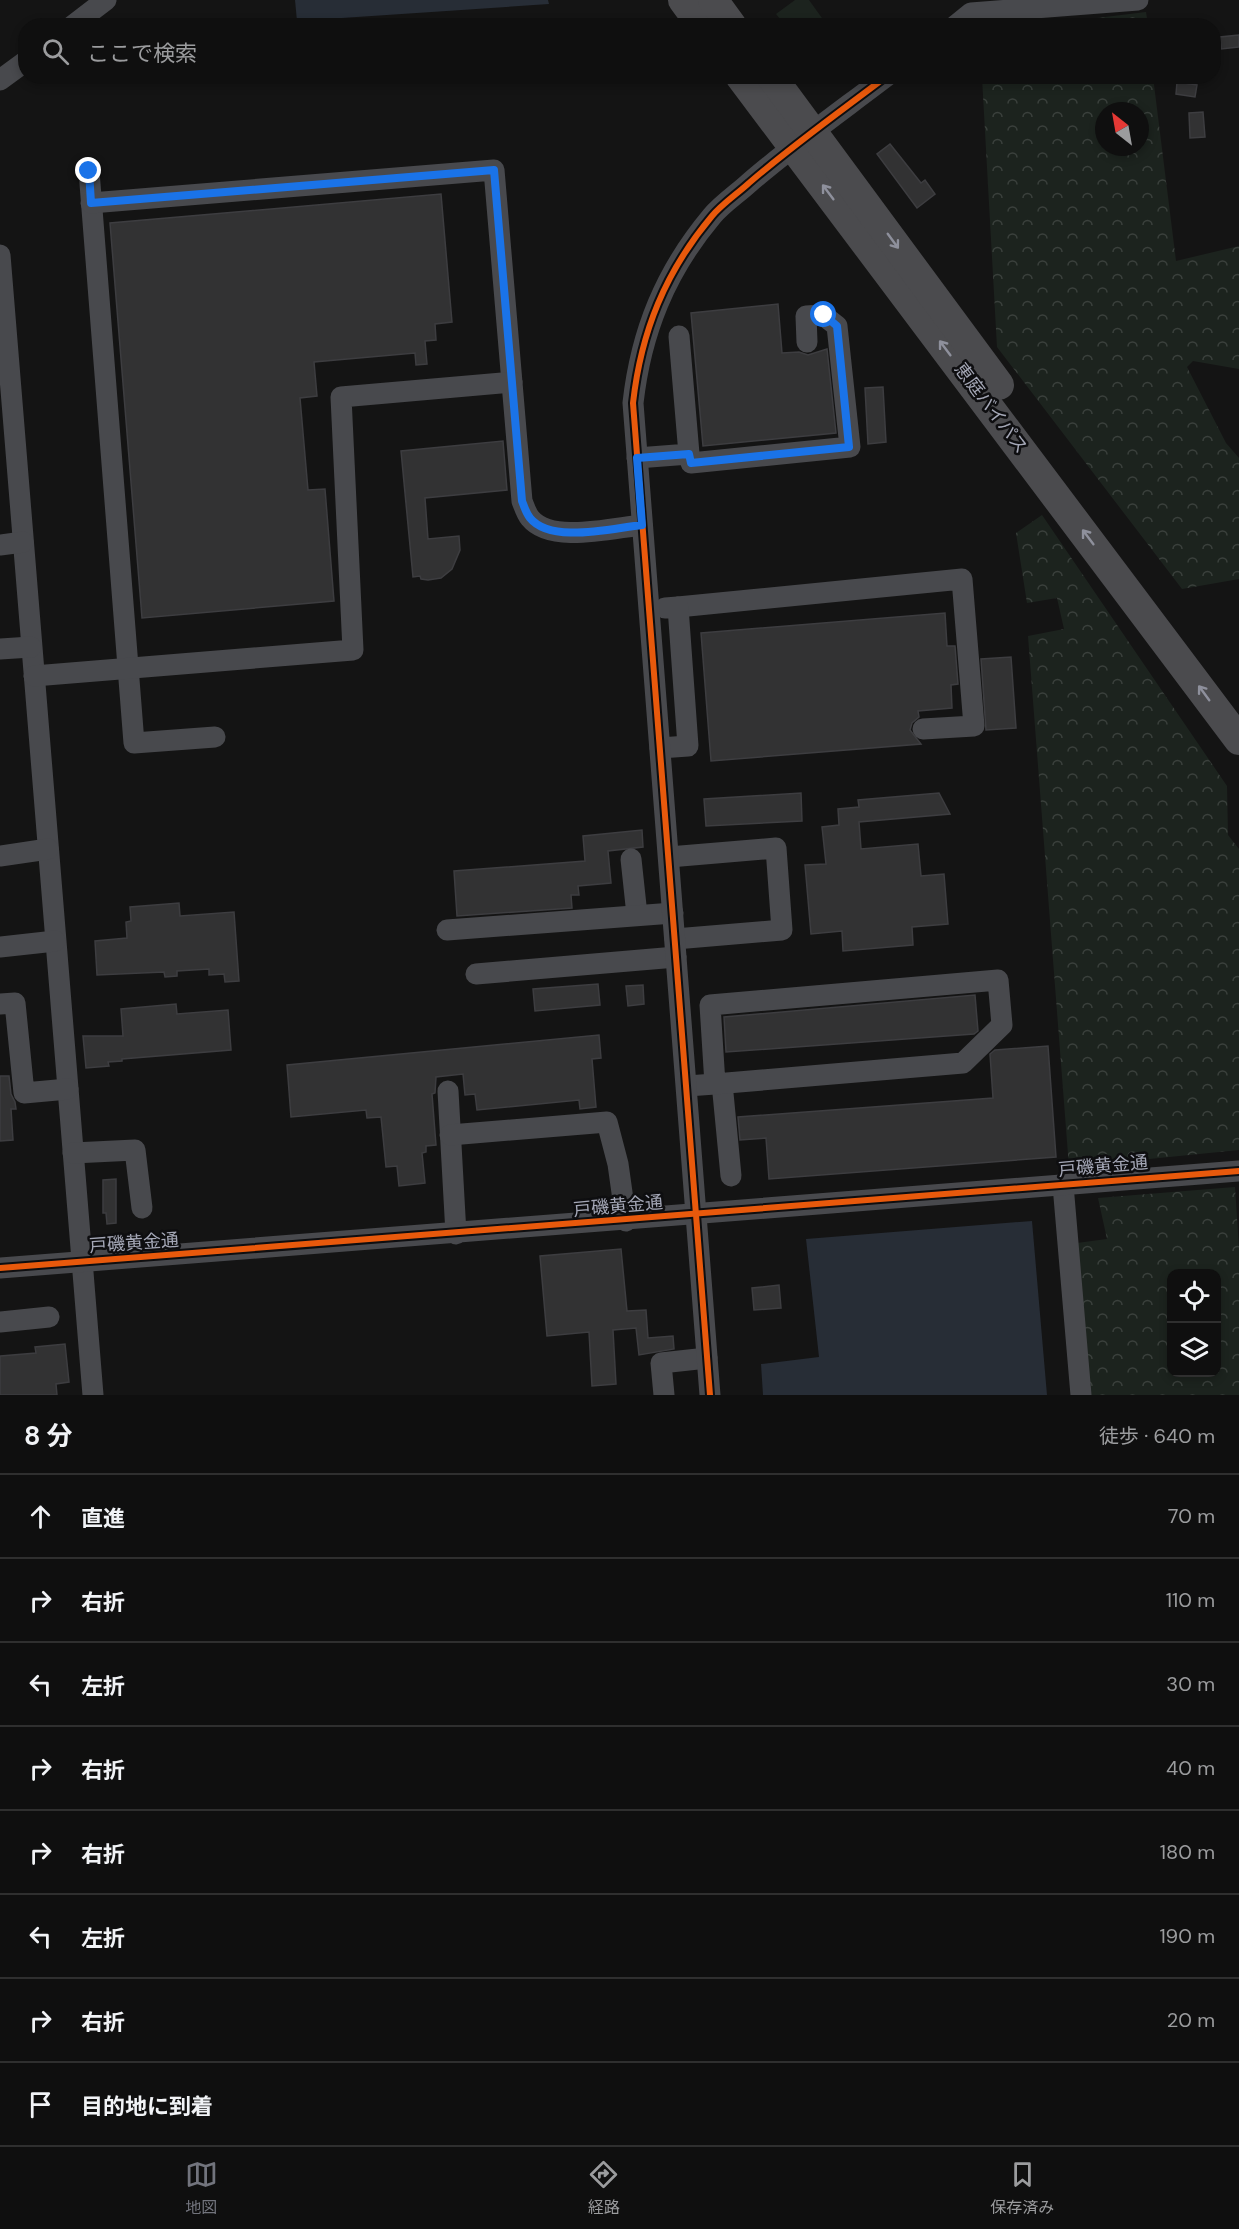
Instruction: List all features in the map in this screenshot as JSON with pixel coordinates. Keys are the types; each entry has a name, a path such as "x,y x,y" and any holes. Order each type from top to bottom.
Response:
{"highway":[{"path":"683,0 696,18"},
{"path":"713,0 726,18"},
{"name":"恵庭バイパス","path":"749,84 803,139 1239,705"},
{"name":"恵庭バイパス","path":"775,84 803,139 1239,740"}],"street":[{"path":"82,18 106,0"},
{"path":"966,18 971,14 1138,0"},
{"path":"0,80 18,67"},
{"path":"710,1395 633,403 638,362 646,329 662,294 680,259 713,215 803,139 876,84"},
{"path":"91,203 494,170 522,501 530,517 542,528 558,534 642,525"},
{"path":"89,171 134,742 215,737"},
{"path":"0,255 93,1395"},
{"path":"678,336 691,463 849,447 837,326 824,315 806,316 807,342"},
{"path":"34,676 353,650 341,397 512,382"},
{"path":"637,458 689,454"},
{"path":"0,545 23,542"},
{"path":"649,610 962,579 974,726 923,729"},
{"path":"660,748 688,746 678,608"},
{"path":"0,649 31,647"},
{"path":"476,974 676,948 782,930 776,848 669,857"},
{"path":"0,856 48,849"},
{"path":"631,860 637,915"},
{"path":"447,930 673,913"},
{"path":"0,946 55,941"},
{"path":"687,1086 719,1084 963,1063 1002,1025 998,980 710,1005 719,1084 731,1176"},
{"path":"0,1004 15,1003 24,1093 68,1089"},
{"path":"448,1091 456,1234"},
{"path":"450,1135 607,1122 618,1164 626,1221"},
{"path":"73,1153 135,1150 142,1208"},
{"name":"戸磯黄金通","path":"1,1264 82,1262 456,1234 1239,1171"},
{"path":"1063,1185 1081,1395"},
{"path":"0,1322 49,1317"},
{"path":"664,1395 661,1362 707,1358"}],"green space":[{"path":"795,0 809,0 822,18 779,18 776,14"},
{"path":"1146,12 1147,18 1097,18"},
{"path":"982,84 1154,84 1176,261 1239,246 1239,369 1193,361 1187,367 1226,443 1239,458 1239,579 1182,589 997,347"},
{"path":"1042,515 1227,786 1228,835 1239,849 1239,1150 1069,1167 1028,636 1064,629 1057,598 1027,603 1016,533"},
{"path":"1235,1187 1239,1248 1239,1395 1089,1395 1077,1243 1107,1239 1098,1198"}],"shaded area":[{"path":"295,0 548,0 549,4 341,18 297,18"},
{"path":"1032,1221 1047,1395 763,1395 761,1364 819,1357 806,1239"}],"building":[{"path":"1239,35 1239,47 1221,49 1221,37"},
{"path":"1177,84 1197,85 1195,97 1176,94"},
{"path":"1203,112 1205,137 1190,138 1189,113"},
{"path":"890,144 921,183 925,180 935,194 917,208 877,154"},
{"path":"441,194 452,322 435,324 436,340 425,341 427,364 416,365 415,353 314,362 317,396 300,398 308,490 325,489 334,601 142,618 110,223"},
{"path":"778,304 782,353 799,352 808,355 827,349 836,433 703,446 691,313"},
{"path":"883,387 886,442 868,444 865,388"},
{"path":"503,441 507,490 425,498 428,539 459,536 460,550 452,569 441,578 428,580 421,579 420,576 413,577 401,451"},
{"path":"945,613 947,646 955,646 958,684 951,685 952,708 918,711 919,717 912,723 910,730 921,744 711,761 701,633"},
{"path":"1011,657 1016,728 986,730 981,659"},
{"path":"801,793 802,821 706,826 704,799"},
{"path":"939,793 950,814 859,822 861,849 918,844 921,876 944,874 948,924 912,927 913,945 843,951 842,931 811,934 805,865 826,864 822,827 839,825 838,809 859,807 858,800"},
{"path":"642,830 643,847 608,851 611,883 578,886 579,895 571,895 572,908 457,916 454,871 585,861 583,836"},
{"path":"179,903 180,916 234,912 239,981 225,982 224,974 209,975 209,969 177,971 177,976 165,977 164,972 97,975 95,941 127,938 126,922 131,921 130,907"},
{"path":"598,984 600,1005 535,1011 533,989"},
{"path":"643,985 644,1004 628,1006 626,986"},
{"path":"975,995 978,1031 974,1034 726,1052 724,1017"},
{"path":"176,1004 177,1014 228,1010 231,1050 122,1059 122,1061 108,1062 109,1066 86,1068 83,1036 123,1036 121,1009"},
{"path":"599,1035 601,1058 592,1059 596,1107 580,1109 579,1100 477,1110 475,1094 465,1095 463,1074 436,1077 435,1093 432,1094 436,1145 426,1146 426,1152 422,1153 425,1183 399,1186 397,1166 386,1167 381,1117 367,1118 366,1110 291,1117 287,1065"},
{"path":"1048,1046 1056,1157 769,1179 766,1138 740,1140 738,1117 993,1098 990,1054 995,1050"},
{"path":"0,1076 9,1076 11,1094 15,1102 16,1109 11,1109 13,1140 0,1141"},
{"path":"116,1179 116,1223 107,1224 106,1213 103,1213 103,1180"},
{"path":"621,1249 627,1311 646,1310 648,1338 673,1336 674,1349 639,1355 636,1328 613,1330 616,1384 592,1386 589,1332 547,1336 540,1256"},
{"path":"779,1285 781,1308 754,1310 752,1288"},
{"path":"65,1344 69,1382 56,1384 57,1395 0,1395 0,1356 36,1353 35,1347"}],"cycle path":[{"path":"710,1395 633,403 649,327 668,281 695,237 730,199 876,84"},
{"path":"0,1268 1239,1171"}],"route":[{"path":"89,171 91,203 494,170 522,501 530,517 542,528 558,534 642,525 637,458 689,454 691,463 849,447 837,326 824,315"}]}
